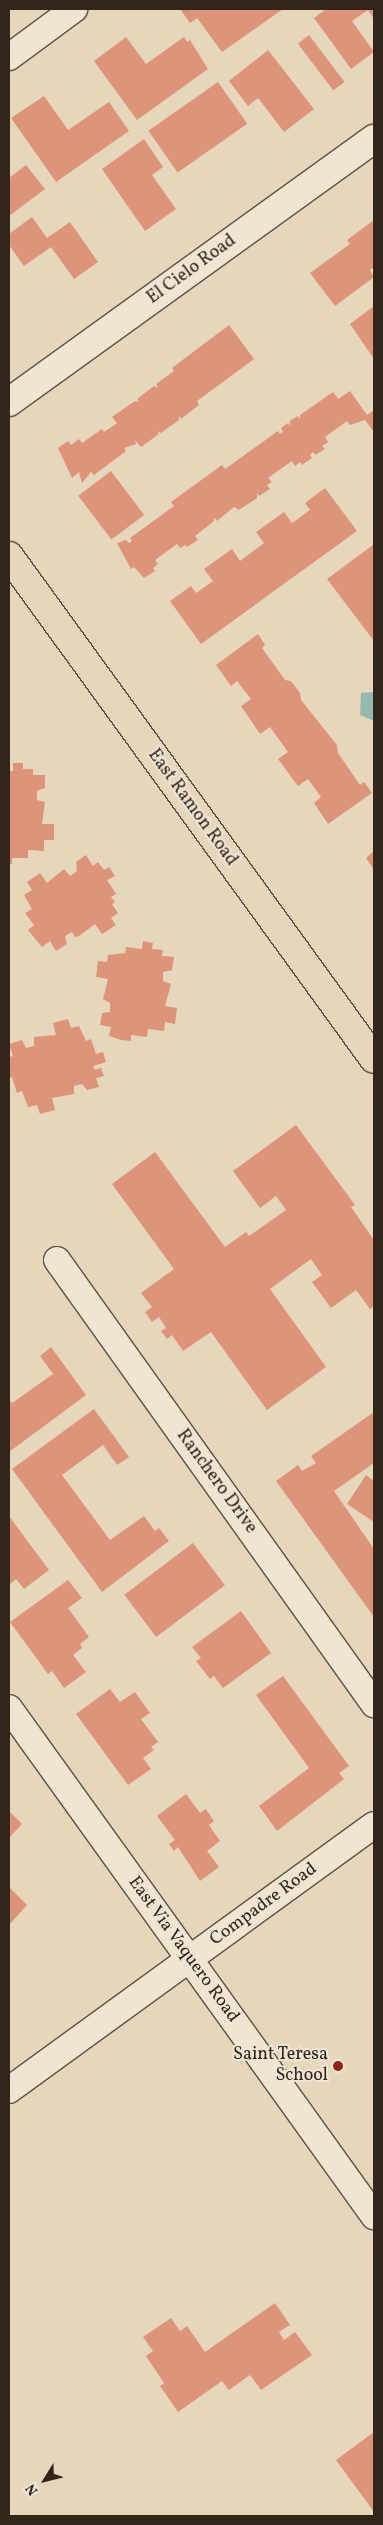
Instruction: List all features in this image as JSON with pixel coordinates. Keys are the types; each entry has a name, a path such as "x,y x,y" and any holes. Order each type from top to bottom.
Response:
{"main road":[{"name":"East Ramon Road","path":"9,556 374,1059"}],"street":[{"path":"9,57 74,9"},
{"name":"El Cielo Road","path":"9,402 374,138"},
{"name":"Ranchero Drive","path":"57,1260 374,1704"},
{"name":"East Via Vaquero Road","path":"9,1708 374,2216"},
{"name":"Compadre Road","path":"9,2090 374,1825"}],"water":[{"path":"374,692 374,721 360,715 361,693"}],"building":[{"path":"180,9 283,9 222,52 197,18 190,23"},
{"path":"326,9 374,9 374,19 368,10 352,21 374,52 351,69 314,18"},
{"path":"309,35 345,82 333,91 298,43"},
{"path":"126,37 146,64 184,37 187,42 190,40 208,69 137,120 94,61"},
{"path":"268,50 314,109 284,132 258,98 248,106 229,81"},
{"path":"218,82 247,124 178,173 148,131"},
{"path":"44,96 68,130 109,102 129,131 56,182 11,118"},
{"path":"144,139 163,167 152,175 176,209 145,231 102,169"},
{"path":"26,165 45,189 9,216 9,178"},
{"path":"32,217 47,238 70,222 98,262 74,279 51,247 24,266 9,245 9,234"},
{"path":"374,220 374,267 370,270 374,277 335,306 310,273 350,244 347,240"},
{"path":"374,306 374,359 350,324"},
{"path":"229,325 254,359 197,401 199,405 181,419 179,416 179,420 161,433 157,431 159,434 141,447 135,440 136,444 124,448 126,451 94,475 91,472 82,483 79,472 72,478 58,448 68,441 71,445 79,439 82,443 102,429 104,432 117,423 112,417 135,401 139,402 137,399 154,386 158,388 156,384 174,371 172,368"},
{"path":"350,391 367,415 374,410 374,432 365,420 350,425 347,421 325,437 328,442 322,446 325,449 315,455 313,452 310,455 312,458 302,465 300,462 295,466 292,461 268,478 272,482 267,485 270,489 259,496 257,493 257,498 239,510 234,507 217,521 214,517 214,521 195,536 198,540 187,547 185,545 180,548 177,544 155,560 158,564 153,568 155,571 144,578 134,567 131,569 117,543 126,540 129,543 132,541 130,538 174,506 171,502 222,465 225,469 278,431 280,434 283,432 281,428 288,423 290,426 290,421 298,416 300,419 300,415 333,392 338,399"},
{"path":"111,471 144,515 111,540 78,496"},
{"path":"325,488 357,531 201,644 170,601 191,586 196,593 213,581 204,569 232,549 240,561 264,543 256,532 284,512 292,523 310,510 305,503"},
{"path":"374,546 374,641 327,579"},
{"path":"258,634 265,645 262,648 285,680 291,681 300,693 301,700 337,745 338,753 360,785 364,782 372,793 328,824 314,803 321,797 308,779 298,786 278,759 288,752 270,727 260,734 241,706 251,699 237,681 231,686 216,665"},
{"path":"13,763 23,763 23,769 33,769 33,775 45,775 45,788 37,791 37,800 45,802 42,824 54,824 54,840 44,840 44,851 28,850 28,858 12,858 12,864 9,864 9,771 13,771"},
{"path":"374,851 374,870 366,858"},
{"path":"86,855 93,866 98,862 104,870 109,867 115,876 107,880 116,894 111,897 115,902 112,904 118,913 111,918 116,925 102,934 95,924 79,936 75,937 72,932 65,936 67,944 56,951 50,941 42,947 28,930 34,925 25,913 32,909 24,895 32,890 27,882 40,873 47,883 64,869 70,876 77,871 76,862"},
{"path":"143,941 153,943 152,949 163,950 162,956 174,957 172,970 163,972 163,981 171,984 165,1006 177,1008 175,1024 165,1022 164,1031 148,1029 147,1037 131,1035 131,1041 121,1040 109,1036 111,1027 100,1025 102,1013 110,1012 110,1003 103,999 108,979 96,977 98,961 107,962 108,955 125,953 126,947 142,949"},
{"path":"68,1019 71,1028 79,1026 86,1041 91,1039 96,1054 103,1052 106,1062 93,1066 95,1070 101,1068 104,1076 96,1078 99,1087 87,1090 82,1084 74,1086 74,1094 52,1098 55,1110 40,1114 37,1105 28,1107 22,1091 17,1093 12,1077 9,1078 9,1057 13,1056 9,1044 22,1040 26,1048 34,1046 34,1037 56,1035 53,1023"},
{"path":"296,1125 355,1205 351,1207 374,1240 374,1306 370,1309 356,1290 331,1308 312,1282 322,1275 311,1259 270,1289 326,1367 267,1410 211,1332 183,1351 172,1335 167,1339 161,1331 166,1328 159,1317 152,1322 145,1312 152,1307 141,1293 174,1269 112,1184 155,1152 225,1247 246,1232 249,1236 286,1210 276,1196 260,1208 233,1171"},
{"path":"51,1347 86,1395 9,1452 9,1399 12,1403 53,1374 40,1356"},
{"path":"94,1409 129,1457 117,1465 103,1445 62,1475 110,1540 144,1516 155,1531 159,1528 169,1541 102,1592 12,1469"},
{"path":"374,1412 374,1463 334,1491 374,1549 374,1617 276,1481 298,1465 302,1471 316,1463 311,1456"},
{"path":"366,1475 374,1481 374,1522 347,1504"},
{"path":"9,1516 49,1570 24,1589 16,1579 9,1585"},
{"path":"193,1543 225,1585 156,1637 124,1595"},
{"path":"68,1580 82,1598 68,1608 89,1637 80,1644 82,1648 73,1655 86,1672 64,1688 52,1671 48,1674 10,1622"},
{"path":"241,1611 271,1653 223,1688 214,1676 210,1679 196,1661 201,1658 192,1647"},
{"path":"283,1676 349,1766 339,1773 344,1779 277,1831 259,1806 309,1768 256,1695"},
{"path":"110,1689 120,1702 135,1692 150,1713 141,1719 158,1742 151,1747 154,1750 143,1758 151,1769 128,1785 76,1714"},
{"path":"186,1794 200,1813 206,1809 214,1821 209,1825 220,1841 207,1851 219,1867 200,1881 178,1847 174,1851 169,1844 175,1840 157,1816"},
{"path":"9,1811 22,1824 9,1838"},
{"path":"9,1887 27,1905 9,1925"},
{"path":"275,2303 290,2325 279,2332 284,2340 295,2332 312,2355 261,2390 250,2375 229,2390 222,2381 178,2412 160,2386 164,2383 146,2356 153,2351 143,2337 171,2318 180,2331 187,2326 205,2352"},
{"path":"374,2432 374,2512 336,2460"}],"place":[{"name":"Saint Teresa School","path":"338,2066"}]}
